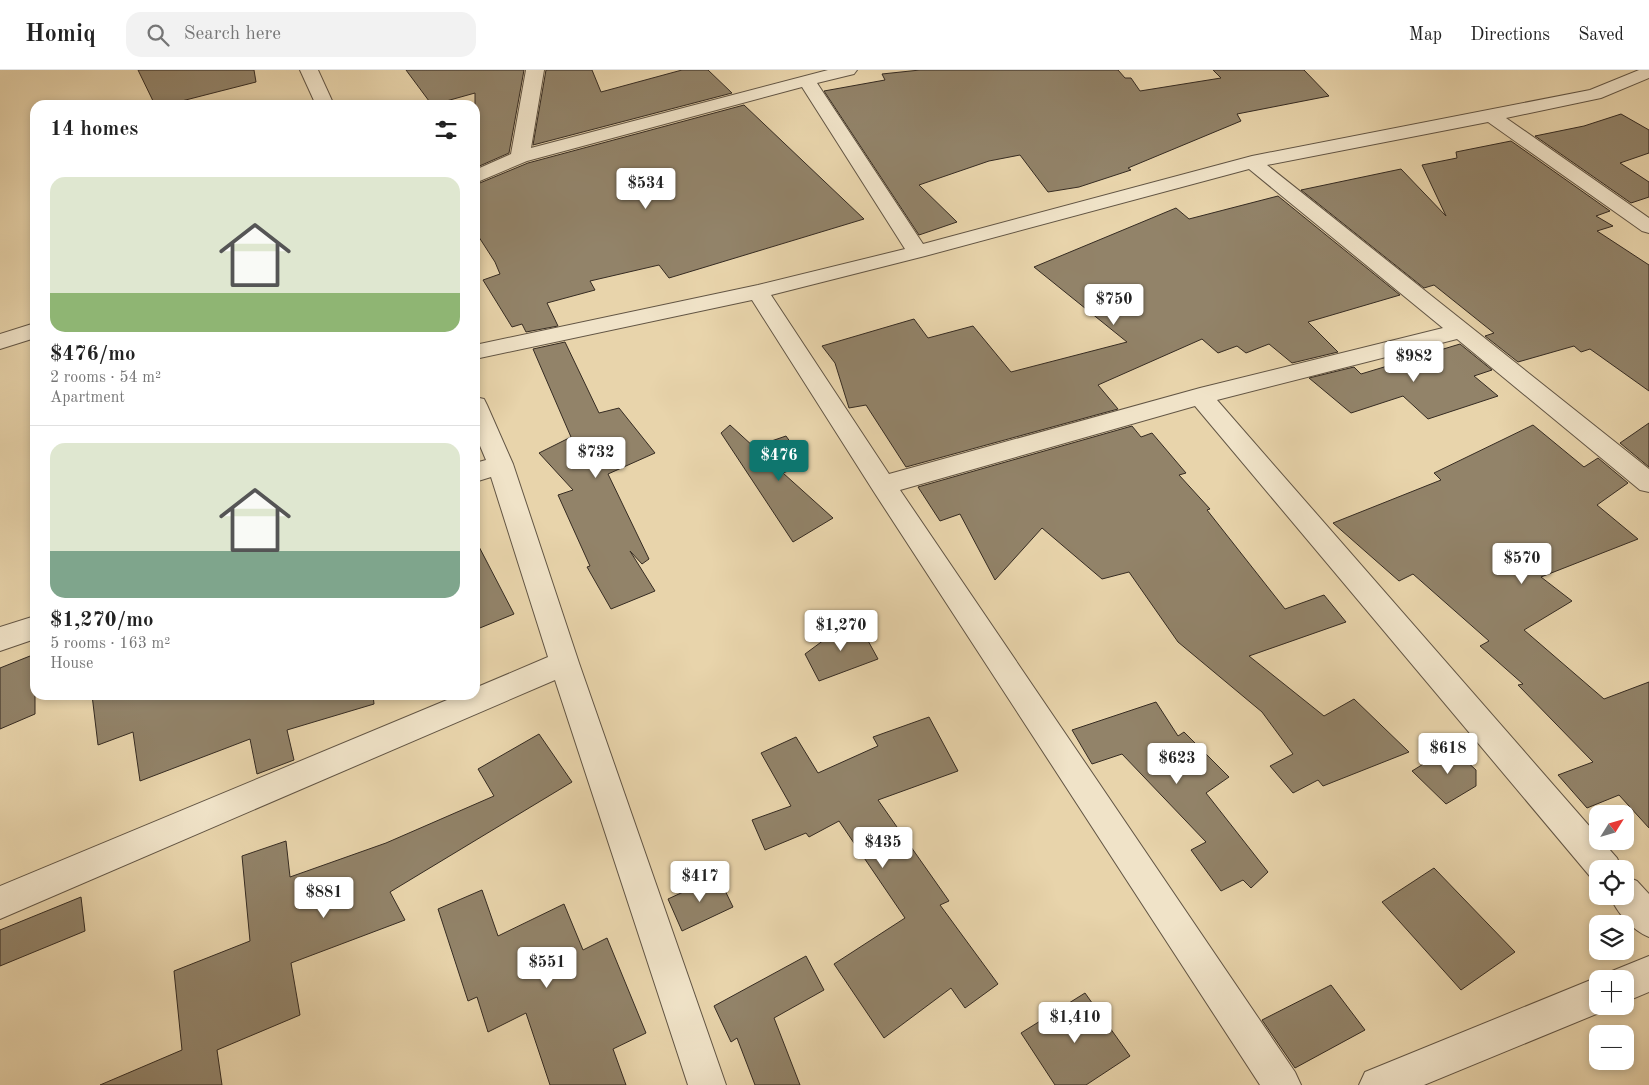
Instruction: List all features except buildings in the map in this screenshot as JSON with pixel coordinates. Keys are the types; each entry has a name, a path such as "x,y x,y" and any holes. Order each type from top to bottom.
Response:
{"street":[{"path":"309,70 322,100"},
{"path":"520,156 535,70"},
{"path":"480,174 520,156 848,70"},
{"path":"480,351 758,292 918,252 1252,162 1595,94 1649,72"},
{"path":"806,82 918,252"},
{"path":"1491,116 1649,227"},
{"path":"1252,162 1649,483"},
{"path":"758,292 883,484 1282,1085"},
{"path":"883,484 1200,396 1462,331"},
{"path":"0,342 30,332"},
{"path":"1200,396 1597,860"},
{"path":"480,432 487,469 564,662 707,1085"},
{"path":"0,639 30,629"},
{"path":"480,699 564,662"},
{"path":"0,903 477,700"},
{"path":"1634,902 1649,920"},
{"path":"1634,980 1649,974"},
{"path":"1378,1085 1589,999"}]}
